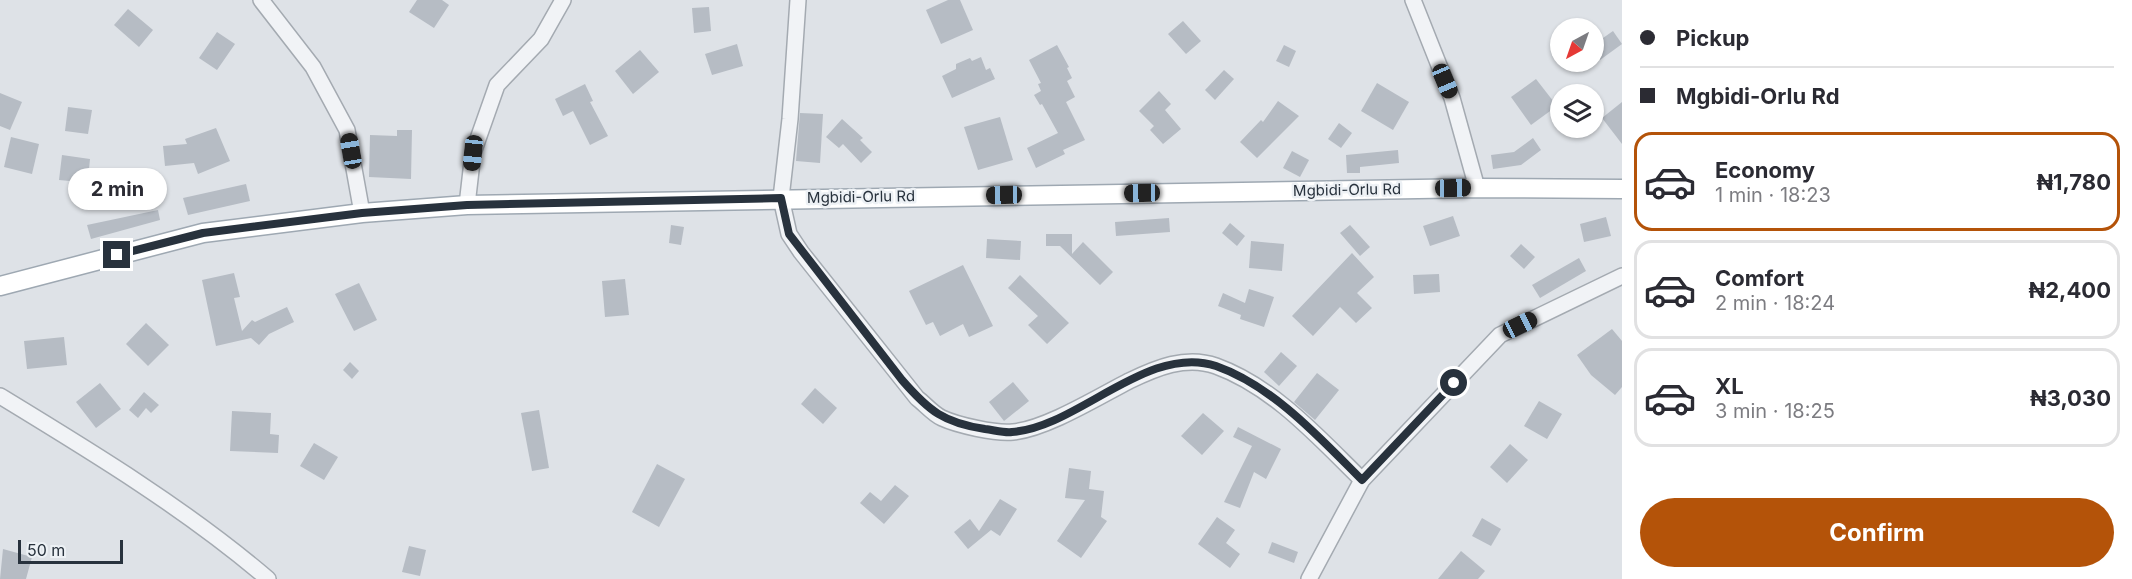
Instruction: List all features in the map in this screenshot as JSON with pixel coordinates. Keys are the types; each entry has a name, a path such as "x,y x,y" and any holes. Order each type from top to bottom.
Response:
{"main road":[{"name":"Mgbidi-Orlu Rd","path":"0,286 203,233 362,213 467,205 1477,188 1622,189"}],"street":[{"path":"261,0 314,67 347,130 362,213"},
{"path":"467,205 473,153 497,85 541,39 563,0"},
{"path":"798,0 790,119 781,198 789,234 917,398 941,418 974,427 1011,432 1035,427 1157,367 1186,362 1214,365 1270,396 1310,429 1362,480"},
{"path":"1413,0 1452,98 1477,188"},
{"path":"1309,579 1362,480 1500,335 1622,276"},
{"path":"0,396 77,443 226,543 268,579"}],"building":[{"path":"417,0 442,0 449,5 434,28 409,12"},
{"path":"948,0 960,0 973,30 941,44 926,10"},
{"path":"709,7 711,31 694,33 692,8"},
{"path":"128,9 153,30 139,47 114,25"},
{"path":"1183,21 1201,41 1186,54 1168,34"},
{"path":"1613,31 1622,44 1604,57 1604,37"},
{"path":"217,32 235,44 217,70 199,58"},
{"path":"737,44 743,66 712,75 705,54"},
{"path":"1057,45 1069,67 1067,68 1072,78 1067,81 1075,97 1066,102 1085,140 1063,150 1065,154 1036,168 1027,148 1058,133 1042,104 1040,105 1034,95 1041,91 1038,84 1041,83 1029,60"},
{"path":"1284,45 1296,51 1289,67 1276,61"},
{"path":"640,50 659,72 633,94 615,71"},
{"path":"981,57 986,70 990,68 995,79 952,98 942,76 956,69 956,64 970,58 972,61"},
{"path":"1224,70 1234,79 1215,100 1205,90"},
{"path":"1536,79 1550,97 1550,111 1531,125 1511,97"},
{"path":"1377,83 1409,102 1393,130 1361,111"},
{"path":"585,84 593,101 590,102 608,136 590,145 573,111 563,116 555,99"},
{"path":"1159,91 1171,104 1165,110 1181,129 1163,144 1150,130 1154,126 1139,111"},
{"path":"0,93 22,102 10,130 0,126"},
{"path":"1278,101 1299,116 1257,158 1240,142 1261,120 1263,122"},
{"path":"1622,102 1622,144 1604,121 1604,116"},
{"path":"68,107 92,110 88,134 65,131"},
{"path":"800,113 823,114 820,163 796,161"},
{"path":"1000,117 1013,160 978,170 964,127"},
{"path":"842,119 863,138 860,140 872,152 861,163 843,144 839,148 826,137"},
{"path":"1339,123 1352,133 1341,148 1328,139"},
{"path":"216,128 230,161 198,174 194,163 165,166 163,146 187,144 185,139"},
{"path":"397,130 412,130 411,179 369,177 370,135 397,136"},
{"path":"11,137 39,144 32,174 4,167"},
{"path":"1533,138 1541,150 1521,165 1493,169 1491,155 1514,152"},
{"path":"1398,150 1399,163 1360,167 1360,173 1347,173 1346,155"},
{"path":"1292,151 1309,160 1300,177 1283,168"},
{"path":"62,155 90,159 89,169 121,178 114,203 98,199 100,189 90,186 91,183 59,180"},
{"path":"246,184 250,201 188,215 183,198"},
{"path":"158,210 160,220 91,239 87,225"},
{"path":"1453,216 1460,236 1430,246 1423,226"},
{"path":"1606,217 1611,236 1584,242 1580,224"},
{"path":"1169,218 1170,232 1116,236 1115,222"},
{"path":"1230,223 1245,236 1237,246 1222,233"},
{"path":"671,225 684,227 681,245 669,243"},
{"path":"1350,225 1370,247 1360,256 1340,233"},
{"path":"1046,234 1072,234 1072,254 1083,242 1113,272 1100,285 1060,246 1046,246"},
{"path":"987,239 1021,241 1020,260 986,258"},
{"path":"1251,241 1284,244 1282,271 1249,268"},
{"path":"1521,244 1535,257 1524,269 1510,256"},
{"path":"1352,253 1374,277 1357,293 1372,308 1356,323 1340,307 1313,336 1292,316"},
{"path":"1579,258 1586,271 1540,298 1532,285"},
{"path":"963,265 993,326 969,337 963,324 940,336 933,322 926,325 909,291"},
{"path":"234,273 240,297 234,298 242,331 252,320 255,322 287,307 294,322 269,334 259,345 251,338 216,346 202,280"},
{"path":"1439,274 1440,292 1414,294 1413,275"},
{"path":"1020,275 1069,323 1047,344 1028,325 1038,316 1008,288"},
{"path":"625,279 629,315 605,317 602,281"},
{"path":"359,283 377,320 354,331 335,294"},
{"path":"1249,289 1274,297 1264,327 1240,319 1241,315 1218,306 1223,293 1245,303"},
{"path":"146,323 169,345 148,366 126,344"},
{"path":"1612,329 1622,341 1622,387 1615,395 1591,375 1577,355"},
{"path":"64,337 67,365 27,369 24,341"},
{"path":"1281,352 1297,366 1279,386 1264,372"},
{"path":"350,362 359,371 352,379 343,370"},
{"path":"1317,373 1339,390 1315,420 1294,402"},
{"path":"1013,382 1029,401 1004,421 989,402"},
{"path":"100,383 121,409 96,428 76,402"},
{"path":"815,388 837,408 823,424 801,404"},
{"path":"144,392 159,405 151,413 146,408 138,418 129,410"},
{"path":"1539,401 1562,414 1547,439 1524,426"},
{"path":"539,410 549,468 532,471 521,413"},
{"path":"232,411 271,413 270,434 279,435 278,453 230,451"},
{"path":"1203,413 1224,431 1202,455 1181,436"},
{"path":"1238,427 1281,449 1266,479 1254,472 1240,508 1224,502 1252,446 1233,437"},
{"path":"314,443 338,457 324,480 300,466"},
{"path":"1510,444 1528,460 1507,483 1490,467"},
{"path":"657,464 685,479 659,527 632,512"},
{"path":"1069,468 1091,471 1089,489 1104,491 1101,517 1107,521 1081,558 1057,541 1085,500 1065,498"},
{"path":"895,485 909,496 884,524 860,503 870,492 881,501"},
{"path":"1000,499 1017,509 1000,536 991,530 968,549 954,532 970,519 979,531"},
{"path":"1217,517 1235,530 1226,543 1240,554 1230,568 1198,544"},
{"path":"1482,518 1501,529 1491,546 1472,536"},
{"path":"1272,542 1298,552 1294,563 1268,553"},
{"path":"409,546 426,550 420,576 402,572"},
{"path":"3,549 32,557 26,579 0,579"},
{"path":"1461,551 1485,571 1478,579 1438,579"}],"route":[{"path":"117,255 203,233 362,213 467,205 781,198 789,234 801,252 917,398 941,418 974,427 1011,432 1035,427 1157,367 1186,362 1214,365 1270,396 1310,429 1362,480 1454,383"}]}
